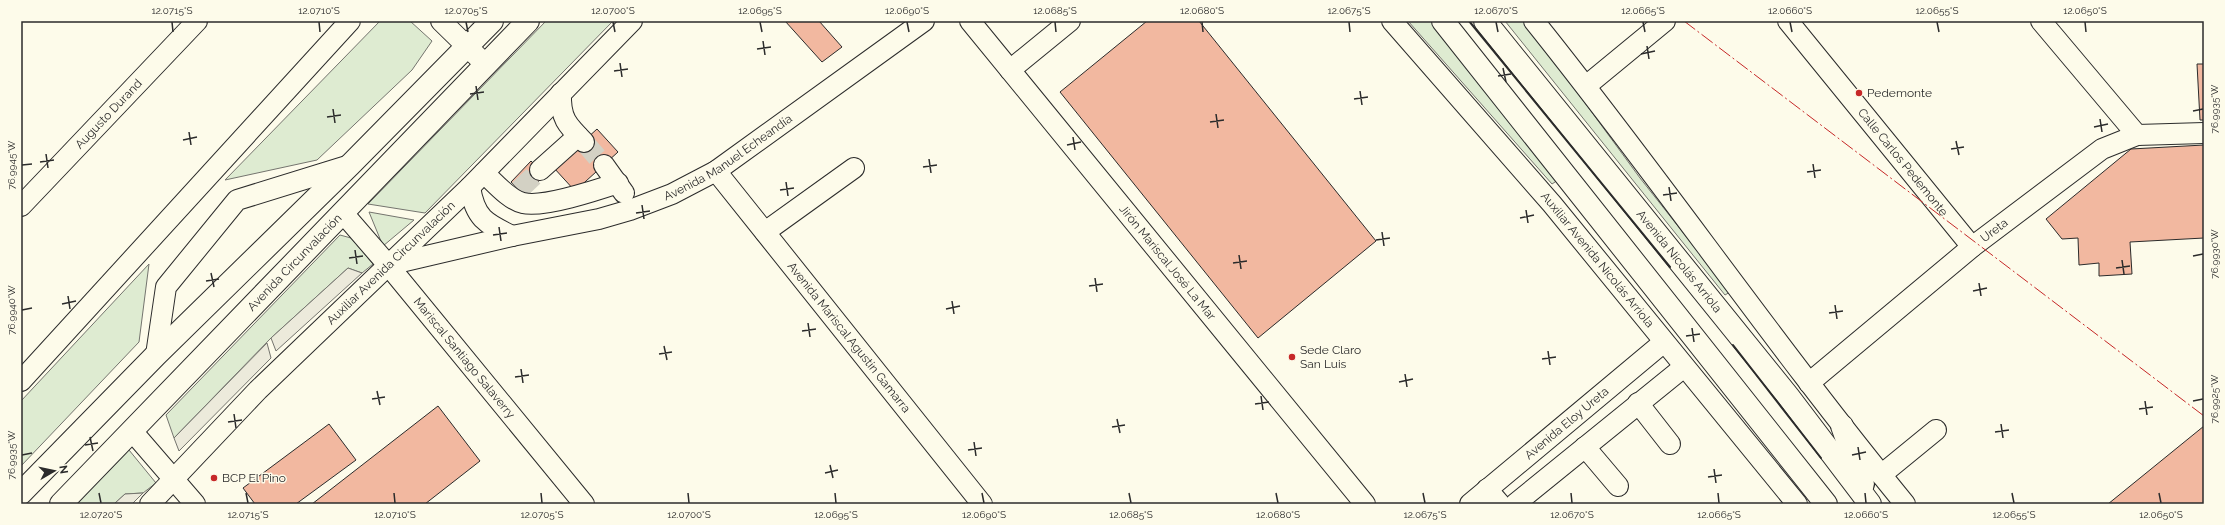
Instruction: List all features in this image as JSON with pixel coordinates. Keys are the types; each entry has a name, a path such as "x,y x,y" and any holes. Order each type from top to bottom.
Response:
{"main road":[{"path":"21,493 156,355 350,165 492,21"},
{"name":"Avenida Circunvalación","path":"61,504 528,21"},
{"path":"1442,21 1826,504"},
{"name":"Avenida Nicolás Arriola","path":"1485,21 1788,396 1870,504"},
{"path":"1842,426 1870,504"}],"street":[{"name":"Augusto Durand","path":"21,206 197,21"},
{"path":"21,381 350,21"},
{"path":"441,21 486,65"},
{"name":"Auxiliar Avenida Circunvalación","path":"150,504 258,390 470,187 632,21"},
{"name":"Avenida Manuel Echeandía","path":"388,265 630,210 672,194 716,171 924,21"},
{"name":"Jirón Mariscal José La Mar","path":"970,21 1366,504"},
{"path":"1010,70 1070,21"},
{"name":"Auxiliar Avenida Nicolás Arriola","path":"1392,21 1552,204 1797,504"},
{"path":"1534,21 1586,86 1842,426 1905,504"},
{"path":"1586,86 1665,21"},
{"name":"Calle Carlos Pedemonte","path":"1788,21 1972,247"},
{"path":"2041,21 2137,136"},
{"path":"540,170 581,139 565,121 562,113 561,93"},
{"name":"Ureta","path":"1809,383 1972,247 2102,149 2137,136 2204,133"},
{"path":"604,164 618,183 628,202 630,210"},
{"path":"156,355 166,287 237,200 350,165"},
{"path":"765,232 854,168"},
{"name":"Avenida Mariscal Agustin Gamarra","path":"716,171 982,504"},
{"path":"484,173 517,196 549,202 618,183"},
{"path":"470,187 473,206 487,224 516,235 517,196"},
{"name":"Mariscal Santiago Salaverry","path":"343,213 388,265 584,504"},
{"name":"Avenida Eloy Ureta","path":"1470,504 1494,497 1603,393 1664,342"},
{"path":"1515,504 1684,367"},
{"path":"1603,393 1622,416"},
{"path":"1638,403 1670,444"},
{"path":"1881,476 1936,430"},
{"path":"132,431 195,504"},
{"path":"1585,447 1618,486"}],"green space":[{"path":"380,21 410,21 432,41 412,70 317,160 225,180"},
{"path":"546,21 613,21 425,213 368,204"},
{"path":"1408,21 1431,21 1558,180 1552,184"},
{"path":"1505,21 1525,21 1640,178 1730,292 1725,295"},
{"path":"369,212 414,220 383,246"},
{"path":"340,235 351,238 373,264 362,273 348,268 271,338 174,438 166,415"},
{"path":"149,264 139,342 21,466 21,401"},
{"path":"129,450 156,483 143,493 125,494 114,504 76,504"}],"shaded area":[{"path":"348,268 362,273 276,351 271,338"},
{"path":"267,343 271,358 179,451 174,438"},
{"path":"143,493 132,504 114,504 125,494"}],"building":[{"path":"785,21 819,21 842,47 822,62"},
{"path":"1147,21 1199,21 1376,241 1258,338 1060,92"},
{"path":"2197,64 2204,64 2204,120 2200,120"},
{"path":"597,129 618,152 575,191 554,168"},
{"path":"2204,145 2204,238 2130,242 2132,274 2099,276 2099,263 2079,265 2078,238 2062,239 2046,219 2131,149"},
{"path":"531,161 545,175 525,195 511,182"},
{"path":"438,406 480,461 425,504 312,504"},
{"path":"329,424 356,460 296,504 255,504 243,488"},
{"path":"2204,426 2204,504 2108,504"}],"tunnel":[{"path":"584,142 604,165"},
{"path":"519,190 540,170"}],"wall":[{"path":"1469,21 1670,267"},
{"path":"1733,345 1821,458"}],"power":[{"path":"1684,21 2204,416"}],"place":[{"name":"Pedemonte","path":"1859,93"},
{"name":"Sede Claro San Luis","path":"1292,357"},
{"name":"BCP El Pino","path":"214,478"}]}
